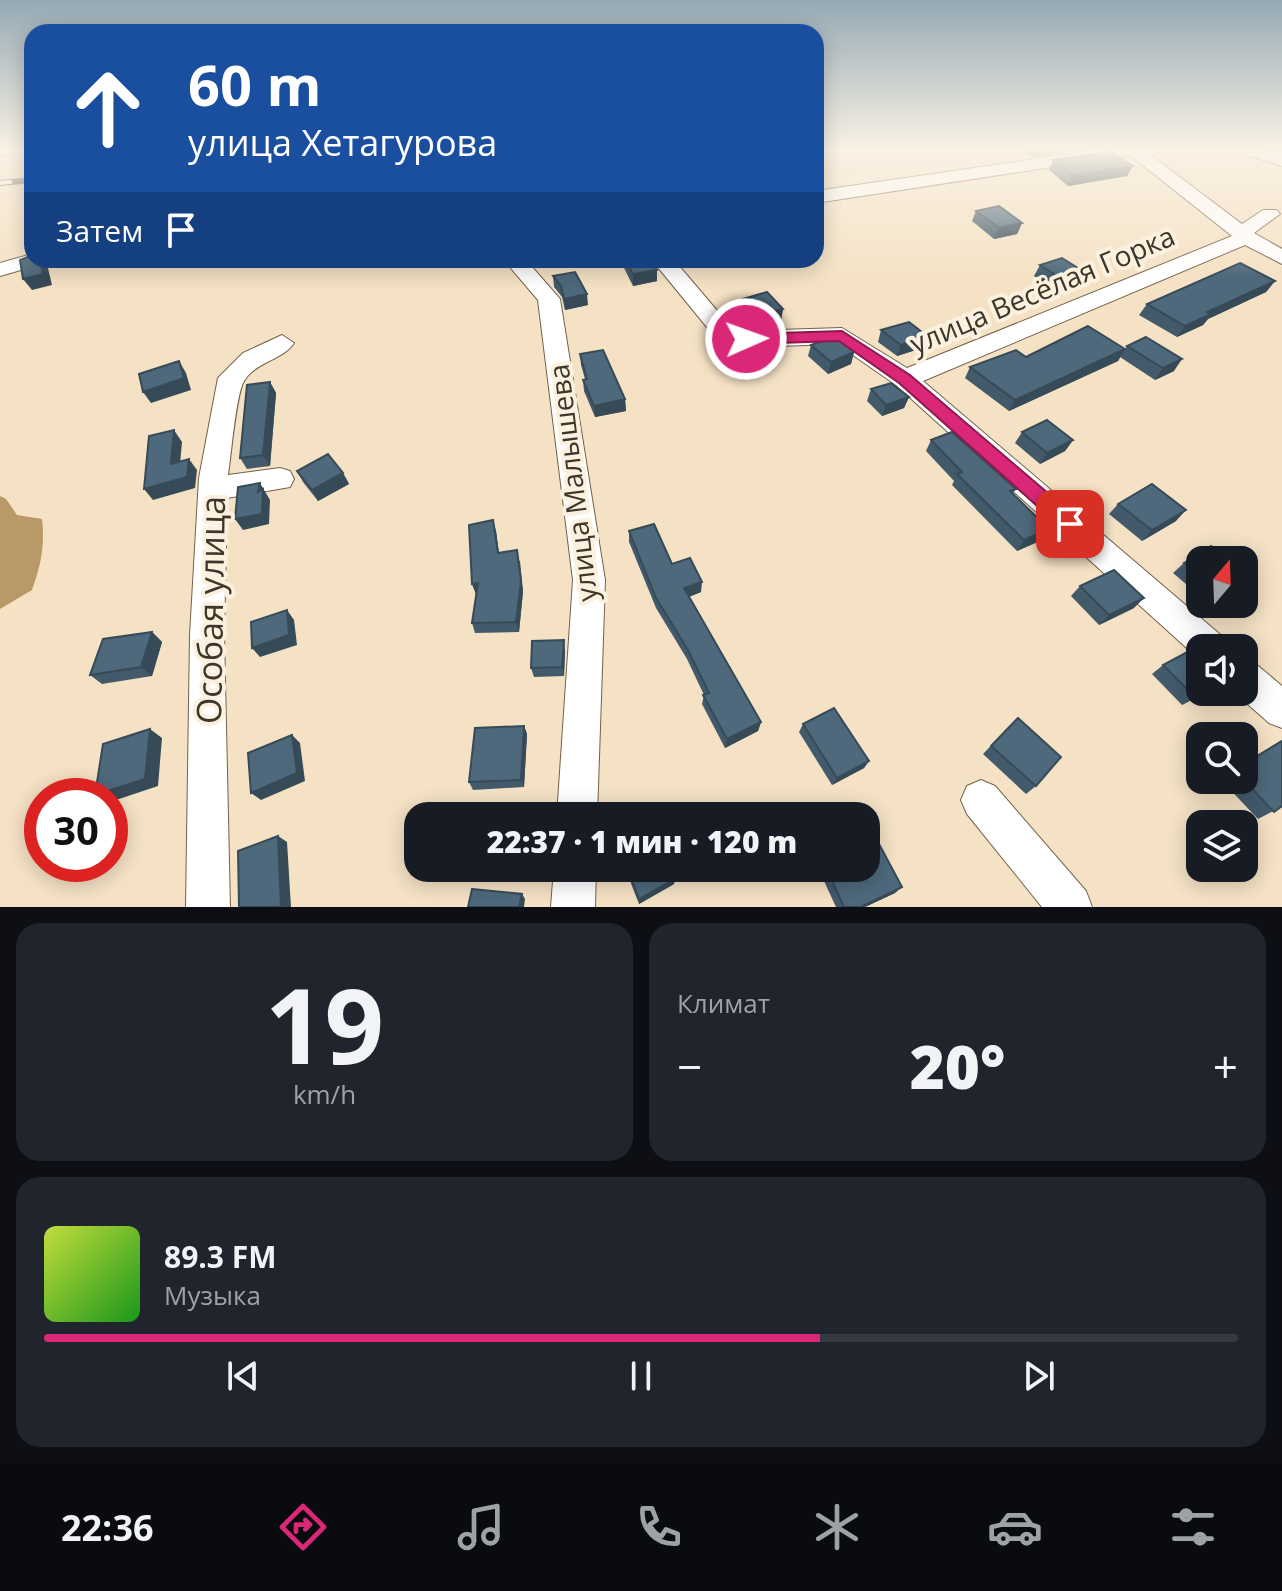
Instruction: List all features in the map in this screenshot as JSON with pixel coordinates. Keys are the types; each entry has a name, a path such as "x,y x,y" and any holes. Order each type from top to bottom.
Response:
{"street":[{"path":"824,196 847,192"},
{"path":"1187,192 1243,235 1278,254"},
{"name":"улица Весёлая Горка","path":"905,379 1243,235 1270,214"},
{"path":"0,270 24,263"},
{"name":"улица Малышева","path":"522,268 549,299 589,580 578,802"},
{"path":"670,268 723,332 746,339 842,336 905,379 1195,634"},
{"name":"Особая улица","path":"208,907 207,635 213,478 231,378 252,359 282,343"},
{"path":"214,488 280,479"},
{"path":"1258,689 1282,710"},
{"path":"981,800 1070,907"},
{"path":"573,907 574,882"}],"shaded area":[{"path":"0,496 6,499 17,515 42,519 43,538 32,590 0,609"}],"building":[{"path":"999,206 1022,223 999,228 976,211"},
{"path":"24,258 24,268 42,268 43,274 23,279 20,260"},
{"path":"1062,258 1081,270 1059,277 1040,265"},
{"path":"1240,263 1275,281 1207,312 1211,314 1185,326 1147,304"},
{"path":"630,268 657,270 633,274"},
{"path":"575,272 587,294 564,299 561,286 553,276"},
{"path":"767,292 783,309 759,316 743,299"},
{"path":"909,322 927,336 901,345 881,330"},
{"path":"1088,326 1125,349 1015,400 970,367 1016,350 1026,357"},
{"path":"834,336 854,352 831,362 811,345"},
{"path":"1146,337 1182,359 1163,368 1127,346"},
{"path":"603,350 625,399 594,406 583,380 587,379 580,354"},
{"path":"179,361 184,378 143,392 139,374"},
{"path":"270,382 263,455 240,458 247,385"},
{"path":"891,383 909,397 886,405 871,389"},
{"path":"1047,420 1073,440 1047,453 1022,432"},
{"path":"174,430 171,464 189,459 187,477 144,489 149,436"},
{"path":"952,432 1016,489 1010,491 1049,529 1024,540 957,474 962,472 931,440"},
{"path":"328,454 343,473 312,490 297,471"},
{"path":"260,483 258,492 263,489 262,514 235,519 238,487"},
{"path":"1152,484 1186,510 1152,530 1118,504"},
{"path":"493,520 498,553 517,550 521,581 516,622 472,623 478,583 472,584 469,525"},
{"path":"654,524 672,564 690,558 702,582 684,588 761,722 727,739 703,695 709,693 688,650 656,598 629,531"},
{"path":"1114,570 1144,598 1109,615 1080,586"},
{"path":"287,610 289,635 252,648 251,622"},
{"path":"152,632 141,667 90,675 103,639"},
{"path":"564,640 562,667 531,668 532,641"},
{"path":"1186,653 1186,688 1163,665"},
{"path":"834,708 869,761 837,778 803,724"},
{"path":"1018,718 1061,757 1036,786 991,746"},
{"path":"524,726 521,780 469,782 475,728"},
{"path":"150,729 145,779 128,784 128,778 98,778 103,744"},
{"path":"292,735 297,773 251,793 248,753"},
{"path":"1282,741 1282,806 1274,812 1257,794 1258,756"},
{"path":"278,836 281,907 239,907 238,851"},
{"path":"880,846 902,887 861,907 844,907 832,882 880,882"},
{"path":"632,882 670,882 639,899"},
{"path":"472,889 522,894 519,907 468,907"}],"route":[{"path":"746,339 842,336 905,379 1070,524"}]}
